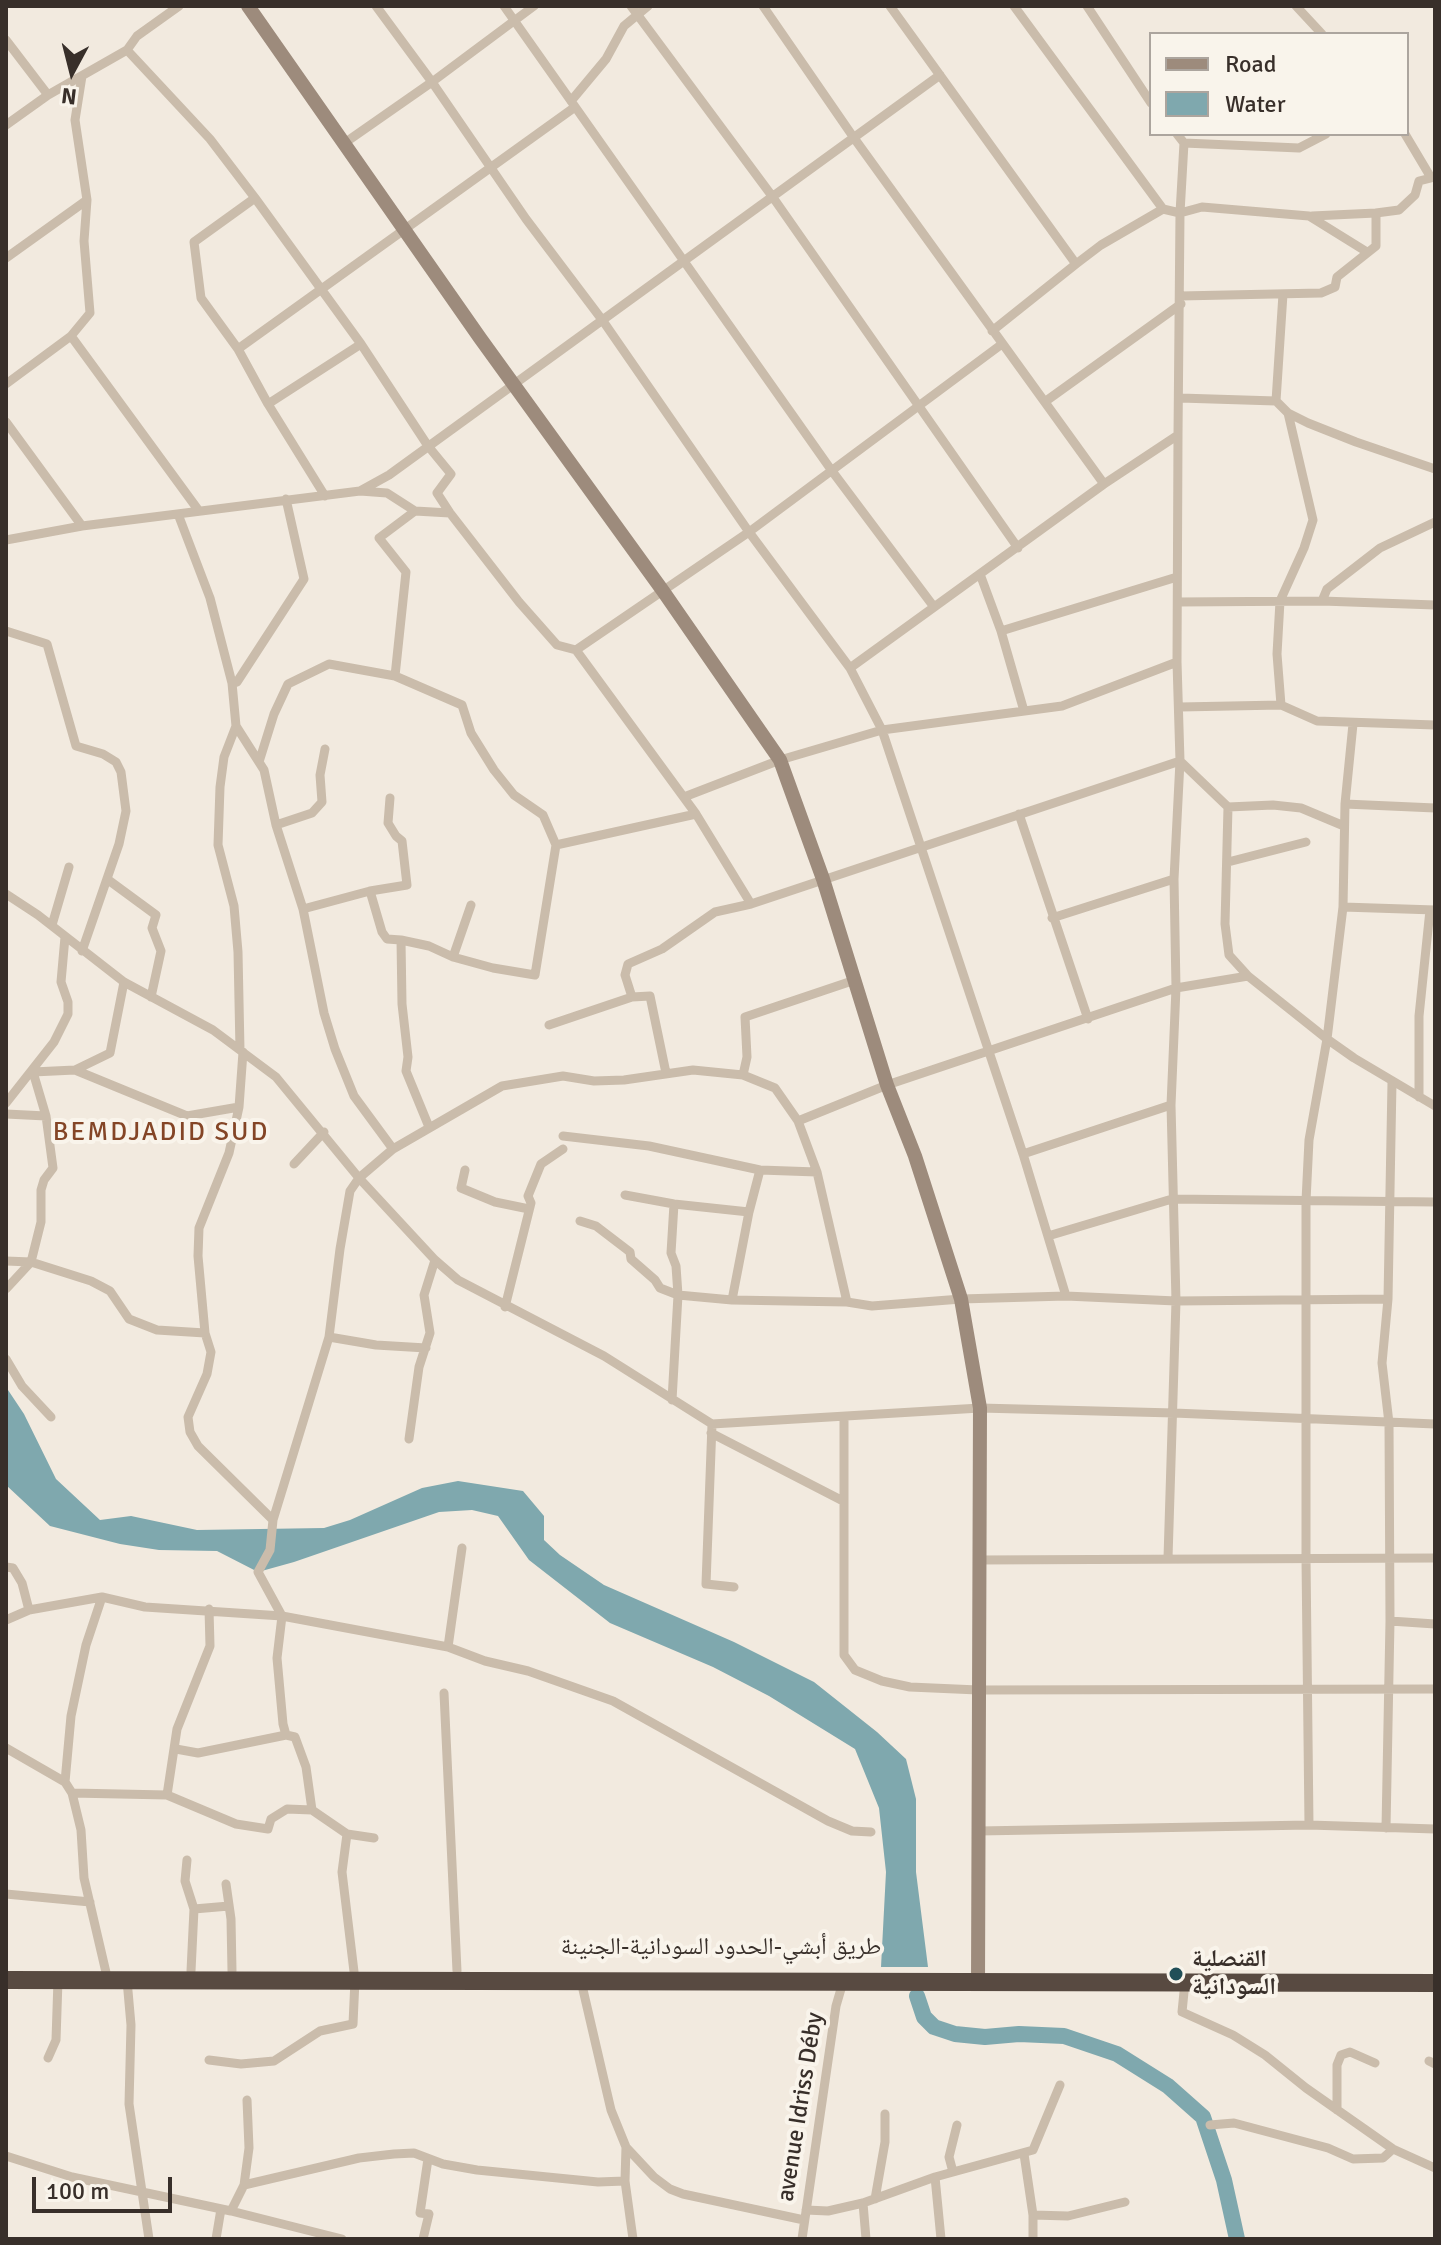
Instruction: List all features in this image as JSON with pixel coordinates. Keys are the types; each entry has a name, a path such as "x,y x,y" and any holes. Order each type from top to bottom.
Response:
{"highway":[{"name":"طريق أبشي-الحدود السودانية-الجنينة","path":"6,1971 117,1976 191,1971 354,1976 457,1971 844,1977 1287,1977 1435,1973"},
{"path":"6,1980 117,1976 354,1976 580,1981 769,1976"},
{"path":"978,1977 1185,1982 1287,1977 1435,1983"}],"street":[{"path":"6,125 48,95 127,50 137,36 179,6"},
{"path":"248,6 780,760 823,879 887,1085 915,1156 961,1299 980,1408 978,1977"},
{"path":"376,6 526,219 603,321 749,532 850,668 882,730 1023,1154 1066,1296"},
{"path":"504,6 832,471 934,607"},
{"path":"346,142 534,6"},
{"path":"238,349 573,104 606,59 635,10 648,6"},
{"path":"763,6 854,138 1104,484"},
{"path":"890,6 1076,264"},
{"path":"1014,6 1163,209 1180,213 1202,207 1309,216 1399,210 1415,195 1419,181 1432,177 1406,136"},
{"path":"1087,6 1149,100"},
{"path":"1094,6 1095,18"},
{"path":"1296,6 1320,32"},
{"path":"635,10 772,196 1018,548"},
{"path":"6,40 48,95"},
{"path":"127,50 210,139 255,198 361,344 428,446 451,474 437,493 450,513 519,602 557,645 576,650 696,814 751,904"},
{"path":"360,491 389,475 940,75"},
{"path":"6,384 71,336 90,313 84,241 87,200 75,120 82,76"},
{"path":"1168,1558 1176,1301 1171,1105 1176,988 1174,879 1180,761 1177,577 1180,213 1184,143 1179,136"},
{"path":"1184,143 1299,148 1322,136"},
{"path":"255,198 194,242 201,298 238,349 325,496"},
{"path":"6,258 87,200"},
{"path":"992,331 1101,245 1163,209"},
{"path":"1046,401 1181,300 1321,293 1335,287 1337,277 1376,246 1376,213"},
{"path":"1309,216 1367,252"},
{"path":"1276,401 1283,294"},
{"path":"71,336 199,511"},
{"path":"268,404 361,344"},
{"path":"576,650 749,532 1002,344"},
{"path":"1180,398 1276,401 1288,413 1356,442 1435,469"},
{"path":"1281,705 1277,654 1280,601 1313,520 1288,413"},
{"path":"6,422 82,526"},
{"path":"850,668 1104,484 1178,435"},
{"path":"6,540 82,526 360,491 387,493 415,511 450,513"},
{"path":"232,683 237,682 304,579 286,499"},
{"path":"395,676 406,572 379,538 415,511"},
{"path":"178,514 210,598 232,683 236,726 224,757 218,845 234,906 241,1051 239,1107 229,1153 199,1228 198,1256 205,1333 211,1352 207,1374 188,1417 190,1432 198,1446 273,1520"},
{"path":"1322,601 1327,589 1380,548 1435,522"},
{"path":"980,574 1001,631 1024,711"},
{"path":"1001,631 1177,577"},
{"path":"1178,602 1322,601 1435,605"},
{"path":"6,631 47,644 76,746 103,754 116,762 121,772 126,811 119,844 82,951"},
{"path":"684,797 780,760 882,730 1062,706 1177,662"},
{"path":"259,762 274,714 288,684 329,664 395,676 462,705 471,733 494,770 514,795 543,815 556,845 535,975 453,957 429,946 387,939 370,891"},
{"path":"1180,707 1281,705 1317,721 1435,725"},
{"path":"1309,1825 1306,1201 1309,1140 1327,1039 1343,907 1345,804 1353,724"},
{"path":"236,726 264,770 276,825 303,909 324,1013 335,1049 354,1096 393,1149"},
{"path":"276,825 312,813 322,802 320,775 325,749"},
{"path":"1180,761 1228,807 1225,924 1229,955 1248,976 1327,1039 1435,1106"},
{"path":"632,997 625,975 628,964 662,949 715,912 751,904 1180,761"},
{"path":"303,909 370,891 407,885 402,841 388,823 390,798"},
{"path":"1345,804 1435,808"},
{"path":"1228,807 1273,805 1301,808 1344,826"},
{"path":"556,845 696,814"},
{"path":"1019,814 1088,1019"},
{"path":"1228,862 1306,842"},
{"path":"52,925 69,867"},
{"path":"107,879 156,915 152,928 161,951 151,997"},
{"path":"1052,918 1174,879"},
{"path":"6,894 52,925 124,982 213,1030 276,1077 359,1178 435,1260 458,1280 604,1356 712,1428 843,1501"},
{"path":"453,957 471,905"},
{"path":"1343,907 1433,910 1419,1016 1419,1097"},
{"path":"6,1103 54,1042 68,1014 68,1002 61,982 65,937"},
{"path":"401,940 402,1004 408,1057 406,1071 429,1127"},
{"path":"798,1121 887,1085 1176,988 1248,976"},
{"path":"743,1075 747,1057 745,1017 855,980"},
{"path":"33,1072 75,1070 110,1053 124,982"},
{"path":"549,1025 632,997 650,996 666,1073"},
{"path":"75,1070 187,1116 239,1107"},
{"path":"286,1735 277,1658 282,1616 258,1572 270,1550 273,1520 329,1337 350,1191 359,1178 393,1149 502,1086 563,1076 594,1081 624,1080 693,1070 743,1075 775,1088 798,1121 817,1172 847,1302"},
{"path":"6,1289 31,1262 41,1222 41,1190 53,1168 46,1116 33,1072"},
{"path":"1386,1828 1390,1621 1389,1423 1382,1363 1388,1299 1392,1082"},
{"path":"1023,1154 1171,1105"},
{"path":"6,1114 46,1116"},
{"path":"294,1164 324,1132"},
{"path":"563,1136 649,1146 760,1170 817,1172"},
{"path":"505,1307 531,1203 528,1196 541,1164 563,1149"},
{"path":"465,1170 461,1188 495,1202 529,1209"},
{"path":"732,1300 760,1170"},
{"path":"625,1195 749,1212"},
{"path":"1048,1236 1172,1199 1435,1202"},
{"path":"672,1400 678,1295 676,1266 671,1253 674,1204"},
{"path":"580,1221 596,1226 630,1252 631,1259 660,1288 678,1295 732,1300 847,1302 872,1306 961,1299 1066,1296 1176,1301 1388,1299"},
{"path":"409,1439 417,1376 430,1333 424,1295 435,1260"},
{"path":"6,1261 31,1262 91,1281 110,1291 129,1319 157,1330 205,1333"},
{"path":"329,1337 376,1345 426,1348"},
{"path":"6,1359 22,1386 51,1417"},
{"path":"712,1428 980,1408 1435,1424"},
{"path":"844,1418 844,1655 855,1670 882,1681 910,1687 978,1690 1435,1689"},
{"path":"712,1428 706,1584 734,1587"},
{"path":"448,1647 462,1548"},
{"path":"979,1560 1435,1558"},
{"path":"6,1567 13,1568 22,1583 29,1610"},
{"path":"6,1620 29,1610 102,1597 145,1607 282,1616 448,1647 613,1701 828,1821 852,1831 871,1832"},
{"path":"65,1782 71,1716 86,1645 102,1597"},
{"path":"167,1795 181,1718 210,1646 209,1609"},
{"path":"1390,1621 1435,1624"},
{"path":"444,1693 457,1971"},
{"path":"176,1749 198,1753 286,1735 295,1737 306,1767 312,1810"},
{"path":"6,1748 65,1782 72,1793 81,1830 84,1878 90,1902 131,2025 129,2104 149,2239"},
{"path":"72,1793 167,1795 236,1824 268,1829 271,1819 287,1809 312,1810 347,1834 374,1838"},
{"path":"979,1831 1309,1825 1435,1829"},
{"path":"209,2060 241,2064 274,2061 320,2031 353,2024 354,1976 342,1872 347,1834"},
{"path":"187,1860 185,1881 194,1909 191,1971"},
{"path":"226,1884 232,1971"},
{"path":"6,1894 90,1902"},
{"path":"194,1909 229,1906"},
{"name":"avenue Idriss Déby","path":"802,2239 836,2006 844,1977"},
{"path":"48,2058 56,2040 58,1980"},
{"path":"580,1981 611,2110 626,2147 654,2177 683,2194 805,2215 863,2203 935,2177 1033,2150 1060,2085"},
{"path":"1185,1982 1182,2012 1233,2035 1393,2149 1435,2168"},
{"path":"1337,2110 1337,2065 1341,2055 1350,2052 1375,2063"},
{"path":"216,2239 226,2210 244,2185 249,2148 247,2100"},
{"path":"875,2199 885,2142 885,2114"},
{"path":"1210,2125 1234,2123 1328,2148 1353,2159 1383,2158 1393,2149"},
{"path":"953,2172 949,2157 957,2125"},
{"path":"626,2147 625,2181 633,2239"},
{"path":"244,2185 359,2158 414,2153 443,2164 477,2170 598,2182 625,2181"},
{"path":"1024,2154 1033,2215 1033,2239"},
{"path":"6,2156 72,2177 342,2239"},
{"path":"423,2239 429,2214 420,2213 428,2159"},
{"path":"935,2177 941,2239"},
{"path":"1033,2215 1068,2216 1125,2202"},
{"path":"863,2203 866,2239"}],"water":[{"path":"6,1387 24,1414 56,1479 100,1520 131,1516 197,1530 324,1528 350,1520 422,1488 458,1481 523,1491 544,1516 544,1540 560,1555 604,1585 734,1642 814,1682 906,1759 916,1799 916,1872 928,1967 881,1967 886,1872 879,1808 855,1749 769,1696 713,1667 610,1623 529,1560 498,1516 472,1510 439,1512 258,1572 217,1551 159,1550 120,1544 50,1526 6,1485"}],"waterway":[{"path":"917,1996 924,2017 934,2027 955,2034 985,2037 1019,2034 1064,2036 1117,2054 1168,2086 1203,2117 1224,2180 1237,2239"}],"place":[{"name":"القنصلية السودانية","path":"1176,1974"}],"district":[{"name":"BEMDJADID SUD","path":"161,1133"}]}
